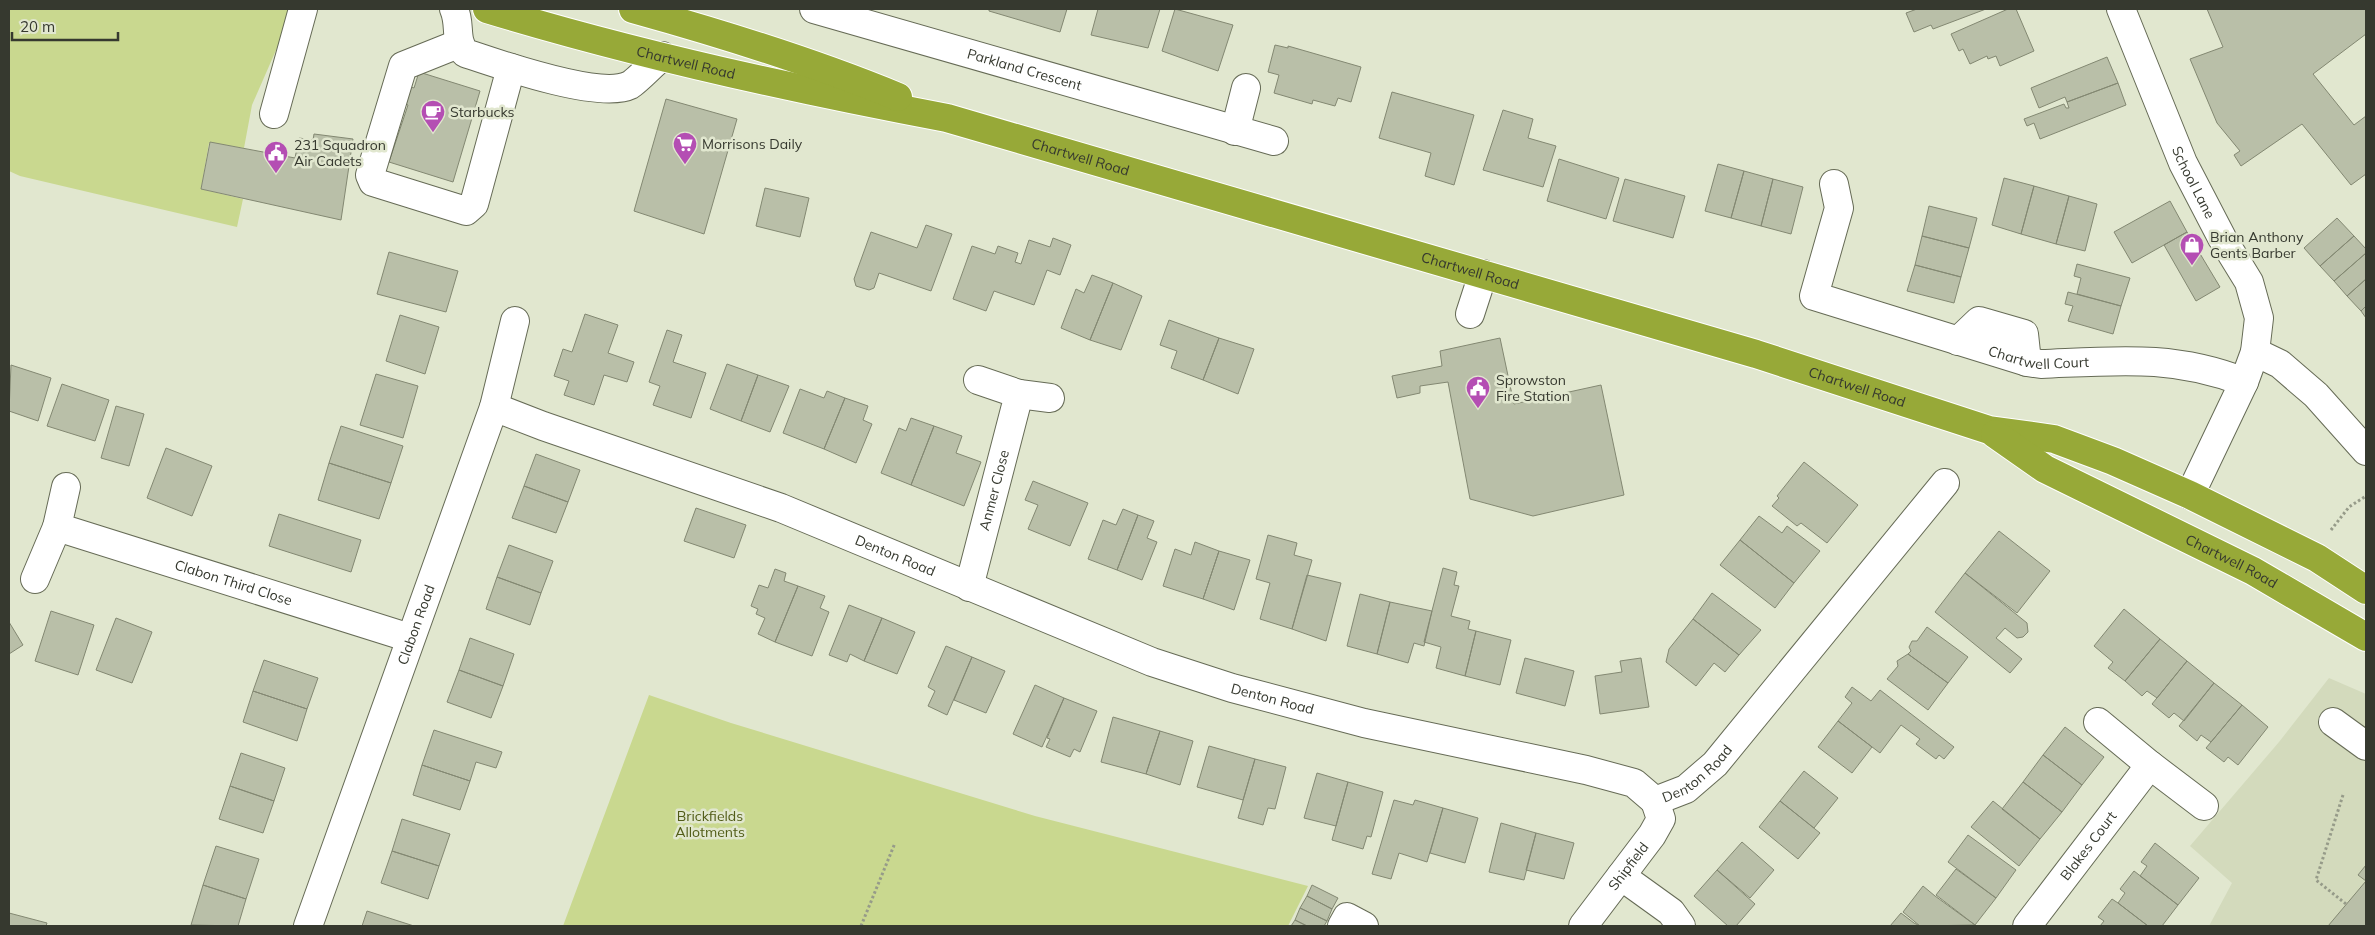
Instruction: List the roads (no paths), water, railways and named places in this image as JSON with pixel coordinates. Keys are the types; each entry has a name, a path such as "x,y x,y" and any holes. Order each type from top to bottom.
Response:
{"highway":[{"name":"Chartwell Road","path":"487,9 662,56 827,95 948,118 1756,354 1989,430 2054,439 2114,461 2190,495 2317,558 2366,590"},
{"name":"Chartwell Road","path":"633,9 722,34 833,70 948,118"},
{"name":"Chartwell Road","path":"1989,430 2045,469 2253,571 2366,637"}],"street":[{"path":"274,114 303,9"},
{"path":"454,9 458,19 458,44 464,53 560,81 602,89 630,85 662,56"},
{"name":"Parkland Crescent","path":"814,9 1274,141"},
{"name":"School Lane","path":"2121,9 2183,163 2222,238 2249,282 2259,318 2255,352 2244,382 2190,495"},
{"path":"458,44 403,66 370,175 373,182 466,211 474,204 511,68"},
{"path":"1235,131 1246,88"},
{"name":"Chartwell Court","path":"1834,184 1839,208 1814,296 2027,362 2041,364 2145,360 2185,364 2221,373 2244,382"},
{"path":"1470,314 1483,274"},
{"name":"Clabon Road","path":"308,926 494,407 515,321"},
{"path":"2255,352 2280,364 2316,395 2364,443"},
{"path":"978,380 1019,394 1050,398"},
{"name":"Anmer Close","path":"969,587 1019,394"},
{"name":"Denton Road","path":"494,407 542,426 782,508 1152,662 1232,688 1364,723 1586,770 1634,784 1655,801 1686,789 1715,764 1945,483"},
{"path":"35,579 57,527 66,487"},
{"name":"Clabon Third Close","path":"57,527 410,638"},
{"path":"2098,722 2204,806"},
{"path":"2334,722 2366,746"},
{"name":"Blakes Court","path":"2027,926 2150,765"},
{"name":"Shipfield","path":"1583,926 1652,835 1661,819 1655,801"},
{"path":"1621,876 1671,912 1681,926"},
{"path":"1342,926 1347,917 1364,926"}],"place":[{"name":"Starbucks","path":"433,133"},
{"name":"Morrisons Daily","path":"685,165"},
{"name":"231 Squadron Air Cadets","path":"276,174"},
{"name":"Brian Anthony Gents Barber","path":"2192,266"},
{"name":"Sprowston Fire Station","path":"1478,409"}],"park label":[{"name":"Brickfields Allotments","path":"710,824"}]}
